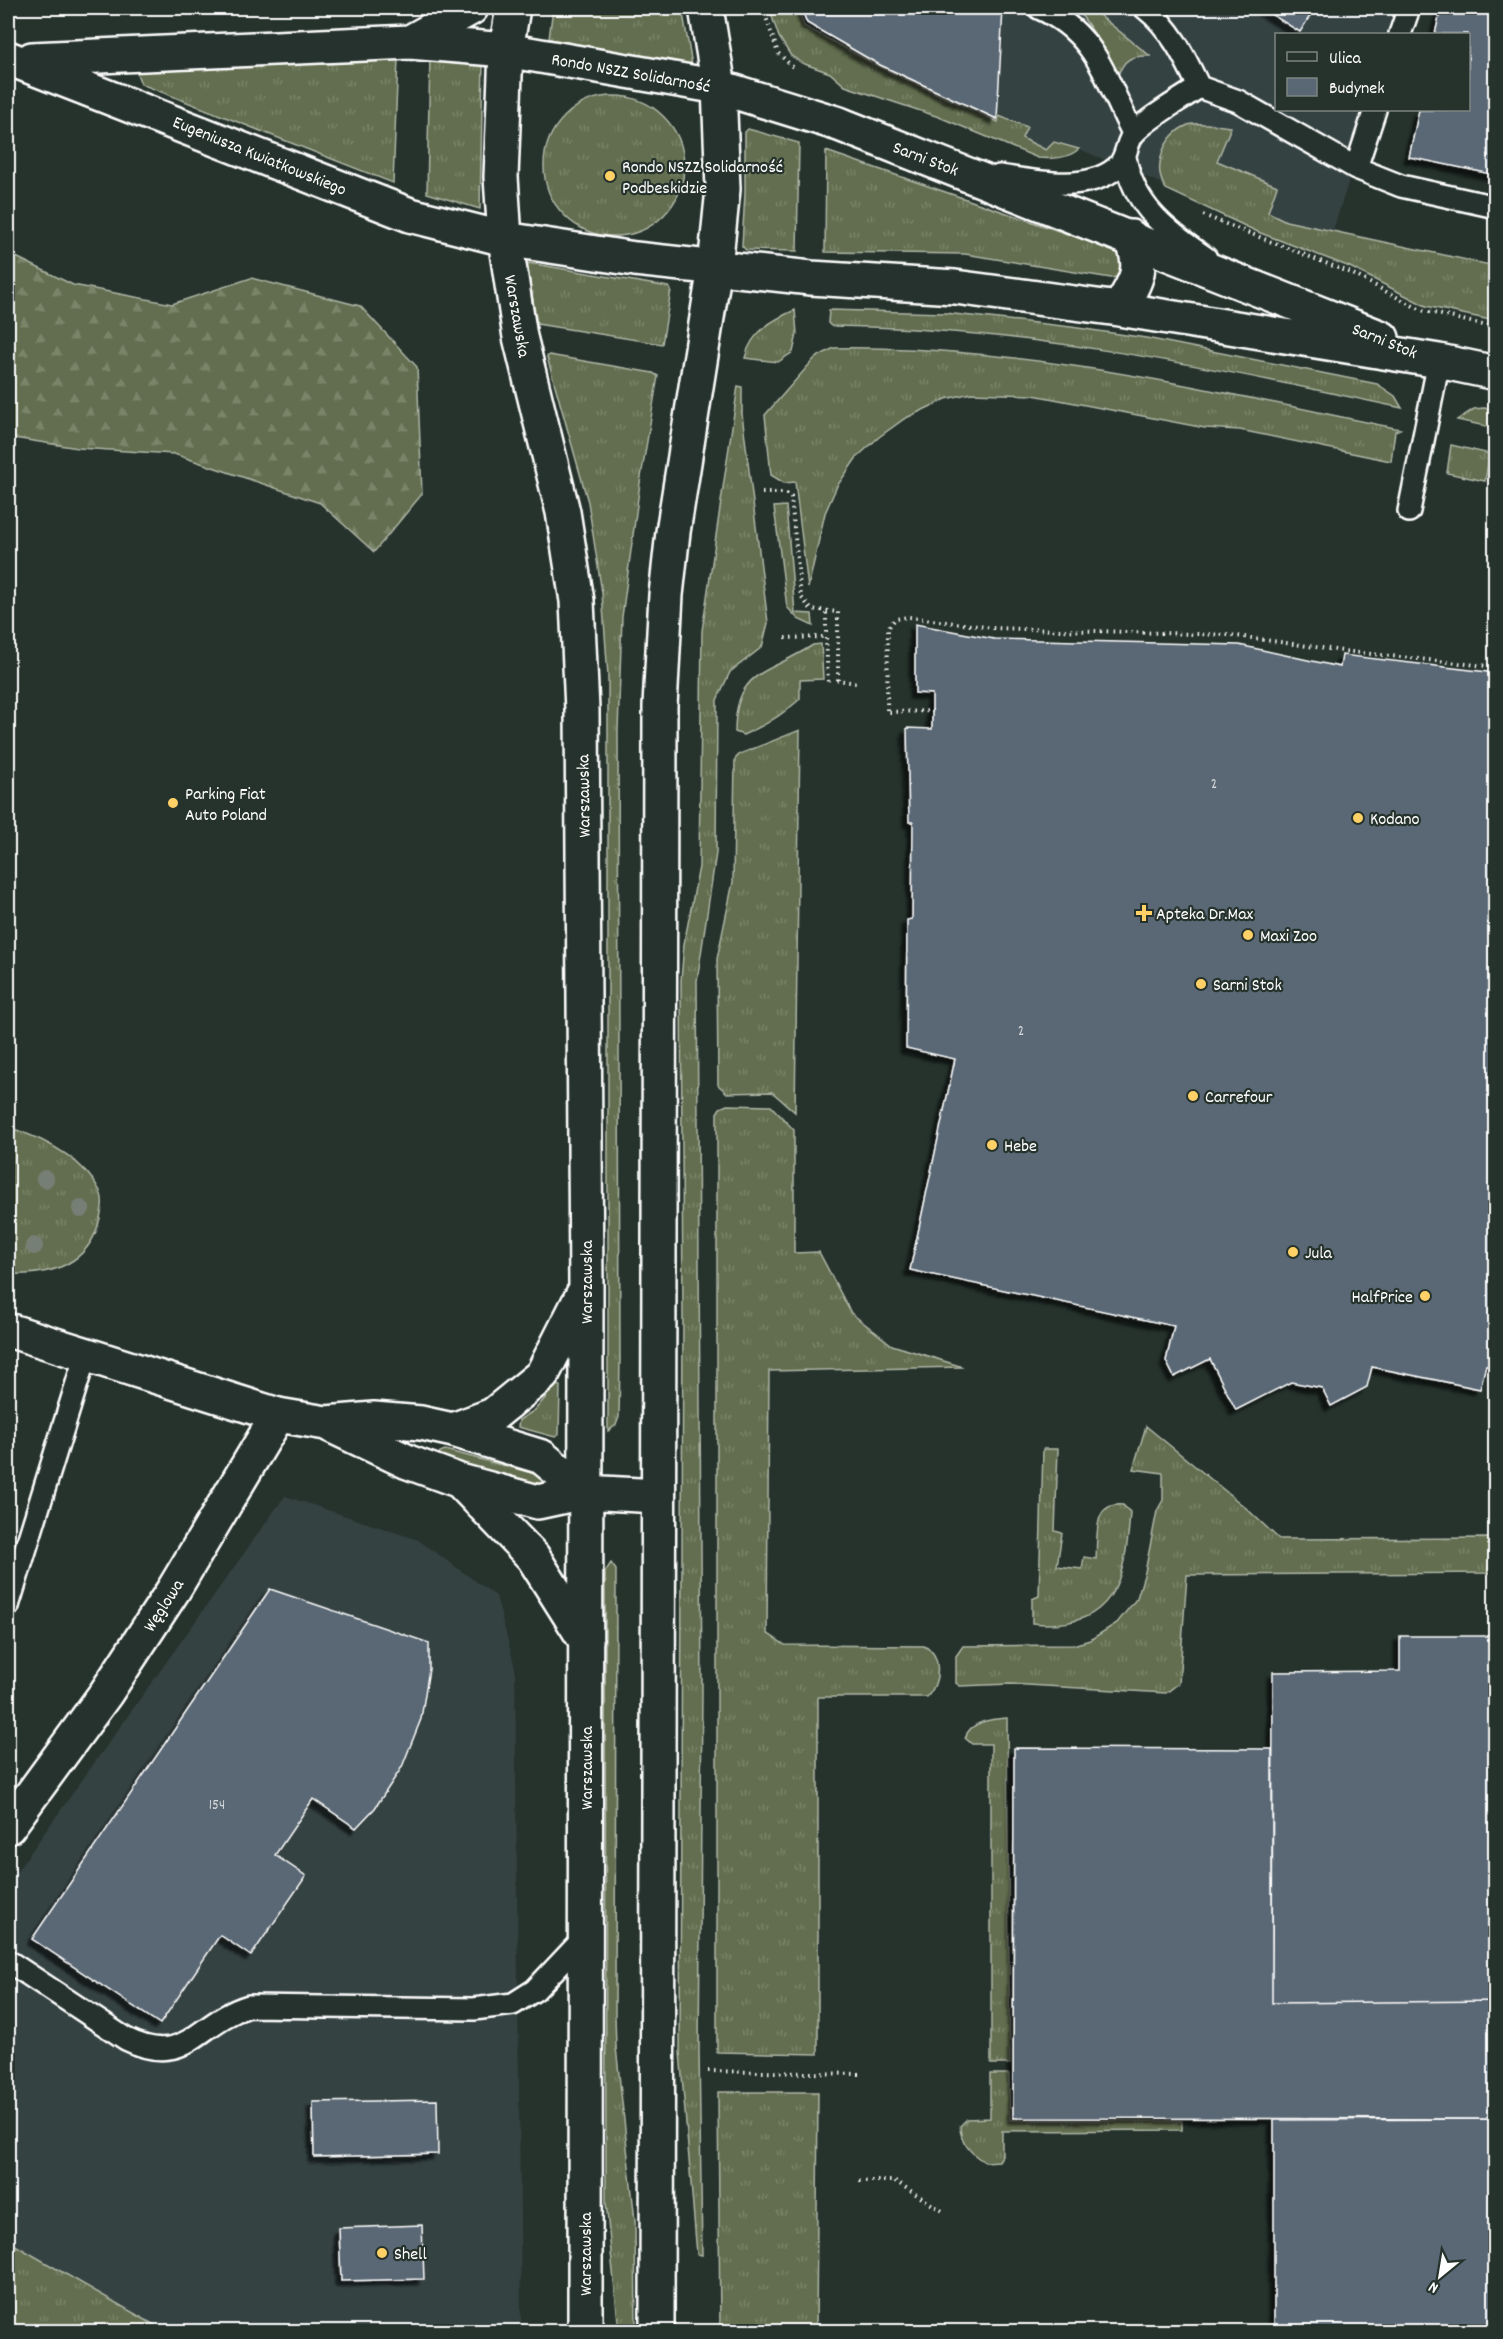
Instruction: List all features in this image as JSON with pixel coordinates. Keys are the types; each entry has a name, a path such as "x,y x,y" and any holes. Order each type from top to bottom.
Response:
{"main road":[{"name":"Eugeniusza Kwiatkowskiego","path":"410,42 471,8"},
{"path":"513,8 506,50 501,177 505,239 635,259 715,267 673,532 666,595 660,706 657,2331"},
{"path":"706,8 719,87"},
{"name":"Eugeniusza Kwiatkowskiego","path":"13,59 410,42 506,50"},
{"name":"Rondo NSZZ Solidarność","path":"506,50 719,87 723,189 715,267"},
{"name":"Eugeniusza Kwiatkowskiego","path":"13,59 410,215 505,239"},
{"name":"Sarni Stok","path":"719,87 822,118 1131,237 1439,361"},
{"path":"1119,309 1138,274 1139,256 1131,237"},
{"name":"Warszawska","path":"505,239 520,337 563,512 577,601 582,710 586,1287 584,1492 586,1641 585,2331"},
{"name":"Sarni Stok","path":"715,267 811,278 955,287 1119,309 1439,361 1496,373"},
{"path":"453,1430 493,1415 542,1374 586,1287"},
{"path":"8,1330 278,1415 326,1423 374,1419 421,1423 453,1430 542,1457 584,1492"},
{"name":"Węglowa","path":"8,1827 106,1693 150,1627 278,1415"},
{"path":"326,1423 388,1454 460,1481 538,1502 584,1492 657,1496"},
{"path":"460,1481 533,1557 586,1641"}],"lane":[{"path":"1039,8 1074,28 1089,43 1133,133"},
{"path":"1145,8 1157,17 1181,50 1199,87 1238,101 1356,168 1401,186 1496,207"},
{"path":"1400,33 1409,8"},
{"path":"959,171 1044,182 1071,182 1095,178 1116,169 1125,157 1133,133 1199,87"},
{"path":"1356,168 1375,111"},
{"path":"1125,157 1129,177 1157,222 1244,283"},
{"path":"1410,511 1439,361"},
{"path":"9,1606 86,1354"},
{"path":"8,1961 126,2039 142,2047 158,2050 176,2049 229,2012 249,2006 474,2008 513,2004 535,1990 586,1936"}],"path":[{"path":"762,8 778,53 801,73"},
{"path":"1196,212 1351,273 1421,310 1496,328"},
{"path":"762,493 785,493 791,497 801,597 810,609 826,613 838,612 838,680 856,683"},
{"path":"826,613 828,683"},
{"path":"933,711 887,712 888,628 896,619 909,617 993,628 1230,635 1343,651 1496,667"},
{"path":"785,638 826,637"},
{"path":"708,2071 859,2074"},
{"path":"859,2181 895,2181 944,2212"}],"shaded area":[{"path":"787,8 1403,8 1395,33 1275,33 1275,111 1371,111 1326,252 1079,149 1072,155 1059,158 798,36"},
{"path":"285,1496 418,1540 496,1596 515,1668 521,2331 165,2331 8,2241 8,1884"}],"green space":[{"path":"553,8 682,8 692,65 549,39"},
{"path":"769,8 798,8 804,26 878,66 998,122 999,116 1027,127 1022,138 1046,150 1054,142 1079,149 1064,157 1038,158 939,117 845,86 830,73 802,63 791,56 779,37"},
{"path":"1077,9 1094,11 1150,56 1129,59 1122,66 1117,77 1101,43"},
{"path":"430,57 483,60 480,209 427,193"},
{"path":"398,58 393,183 141,84 134,66"},
{"path":"614,96 641,101 664,116 679,139 684,166 679,193 664,216 641,231 614,236 587,231 564,216 549,193 544,166 549,139 564,116 587,101"},
{"path":"1207,124 1231,127 1217,161 1277,186 1268,212 1286,221 1495,266 1495,321 1426,306 1350,267 1258,232 1166,189 1162,181 1160,162 1162,152 1172,136 1188,125"},
{"path":"748,129 799,143 797,251 746,250 742,246 745,132"},
{"path":"826,151 1117,251 1124,255 1121,276 1111,278 965,254 825,252"},
{"path":"8,253 73,285 172,304 251,278 360,306 417,367 422,494 374,552 320,503 174,454 78,448 8,437"},
{"path":"529,263 668,287 671,290 662,344 537,324 527,265"},
{"path":"795,310 797,334 793,352 778,362 745,358 757,334 778,318"},
{"path":"829,310 945,313 1146,338 1377,384 1395,396 1402,408 1260,378 1118,352 975,334 903,328 831,326 828,323"},
{"path":"834,348 906,349 1048,362 1190,386 1400,429 1395,431 1391,461 1240,430 1205,428 1033,395 971,393 946,399 904,419 857,457 837,486 825,513 808,588 795,482 784,483 771,475 765,415 815,358"},
{"path":"549,355 653,373 658,376 640,483 622,617 618,731 620,1359 619,1417 616,1425 608,1431 608,676 602,593 588,502 547,357"},
{"path":"738,386 742,387 742,414 768,623 762,647 730,672 717,700 716,853 697,981 702,1692 699,2050 702,2255 697,2254 680,2052 683,1313 681,981 684,944 699,867 702,631"},
{"path":"1474,409 1495,410 1495,428 1457,420"},
{"path":"1451,445 1490,454 1485,481 1447,473"},
{"path":"786,506 795,613 812,614 813,626 798,619 787,607 774,507"},
{"path":"821,644 823,679 800,680 800,699 793,705 773,720 751,732 743,735 735,732 736,711 748,685 768,669 813,645"},
{"path":"800,730 795,1112 772,1092 727,1093 718,1085 717,959 733,882 735,759 740,754"},
{"path":"727,1105 771,1106 794,1130 794,1253 819,1252 851,1313 892,1345 963,1367 769,1371 767,1633 785,1645 924,1646 934,1656 938,1670 935,1684 927,1697 818,1697 818,2054 717,2052 717,1113 720,1108"},
{"path":"8,1127 60,1150 83,1168 100,1191 102,1204 95,1234 78,1257 53,1270 8,1274"},
{"path":"556,1385 560,1386 559,1434 555,1437 518,1427 519,1420 535,1410"},
{"path":"1146,1426 1246,1508 1279,1539 1495,1538 1495,1573 1187,1575 1179,1683 1166,1693 1010,1684 960,1686 956,1683 956,1656 963,1646 1073,1645 1090,1640 1117,1623 1137,1598 1145,1572 1157,1511 1163,1500 1163,1473 1133,1469"},
{"path":"1043,1449 1058,1449 1055,1531 1062,1533 1057,1566 1082,1569 1084,1557 1096,1559 1097,1531 1101,1514 1113,1505 1123,1505 1130,1512 1124,1559 1119,1579 1110,1596 1098,1610 1081,1619 1059,1624 1032,1623 1032,1599 1039,1596"},
{"path":"445,1450 532,1473 544,1480 542,1486 528,1487 438,1456"},
{"path":"611,1563 616,1570 616,2047 635,2221 636,2332 619,2331 606,2202 605,1572"},
{"path":"1007,1718 1010,2064 991,2064 991,1744 972,1744 965,1738 977,1724"},
{"path":"990,2074 1009,2074 1010,2120 1182,2121 1182,2130 1002,2131 1002,2156 999,2161 985,2162 968,2147 962,2137 960,2126 967,2119 990,2118"},
{"path":"718,2092 818,2092 816,2331 720,2331"},
{"path":"8,2241 165,2331 8,2331"}],"building":[{"path":"801,8 1003,8 997,119 878,64 807,23"},
{"path":"1261,8 1315,8 1300,32"},
{"path":"1441,8 1496,8 1496,175 1409,157 1419,111 1470,111 1470,33 1435,33"},
{"name":"Sarni Stok","path":"915,624 994,639 1239,645 1340,667 1342,655 1496,673 1496,1367 1486,1365 1480,1389 1372,1367 1367,1387 1331,1406 1322,1388 1291,1382 1236,1410 1210,1359 1174,1377 1166,1361 1174,1326 910,1270 955,1059 906,1048 907,920 912,919 913,822 909,822 907,728 932,729 932,694 915,693"},
{"path":"270,1589 429,1643 429,1669 421,1719 402,1767 375,1808 356,1828 313,1799 275,1855 306,1876 251,1956 220,1935 160,2024 32,1939"},
{"path":"1400,1636 1496,1636 1496,2001 1272,2003 1273,1672 1400,1671"},
{"path":"1014,1748 1272,1749 1272,2003 1496,2001 1496,2119 1013,2118"},
{"path":"437,2100 438,2154 314,2157 313,2102"},
{"path":"1496,2119 1496,2332 1274,2332 1274,2120"},
{"name":"Shell","path":"422,2225 424,2279 341,2281 339,2228"}],"place":[{"name":"Rondo NSZZ Solidarność Podbeskidzie","path":"610,176"},
{"name":"Parking Fiat Auto Poland","path":"173,803"},
{"name":"Kodano","path":"1358,818"},
{"name":"Apteka Dr.Max","path":"1144,913"},
{"name":"Maxi Zoo","path":"1248,935"},
{"name":"Sarni Stok","path":"1201,984"},
{"name":"Carrefour","path":"1193,1096"},
{"name":"Hebe","path":"992,1145"},
{"name":"Jula","path":"1293,1252"},
{"name":"HalfPrice","path":"1425,1296"},
{"name":"Shell","path":"382,2253"}]}
